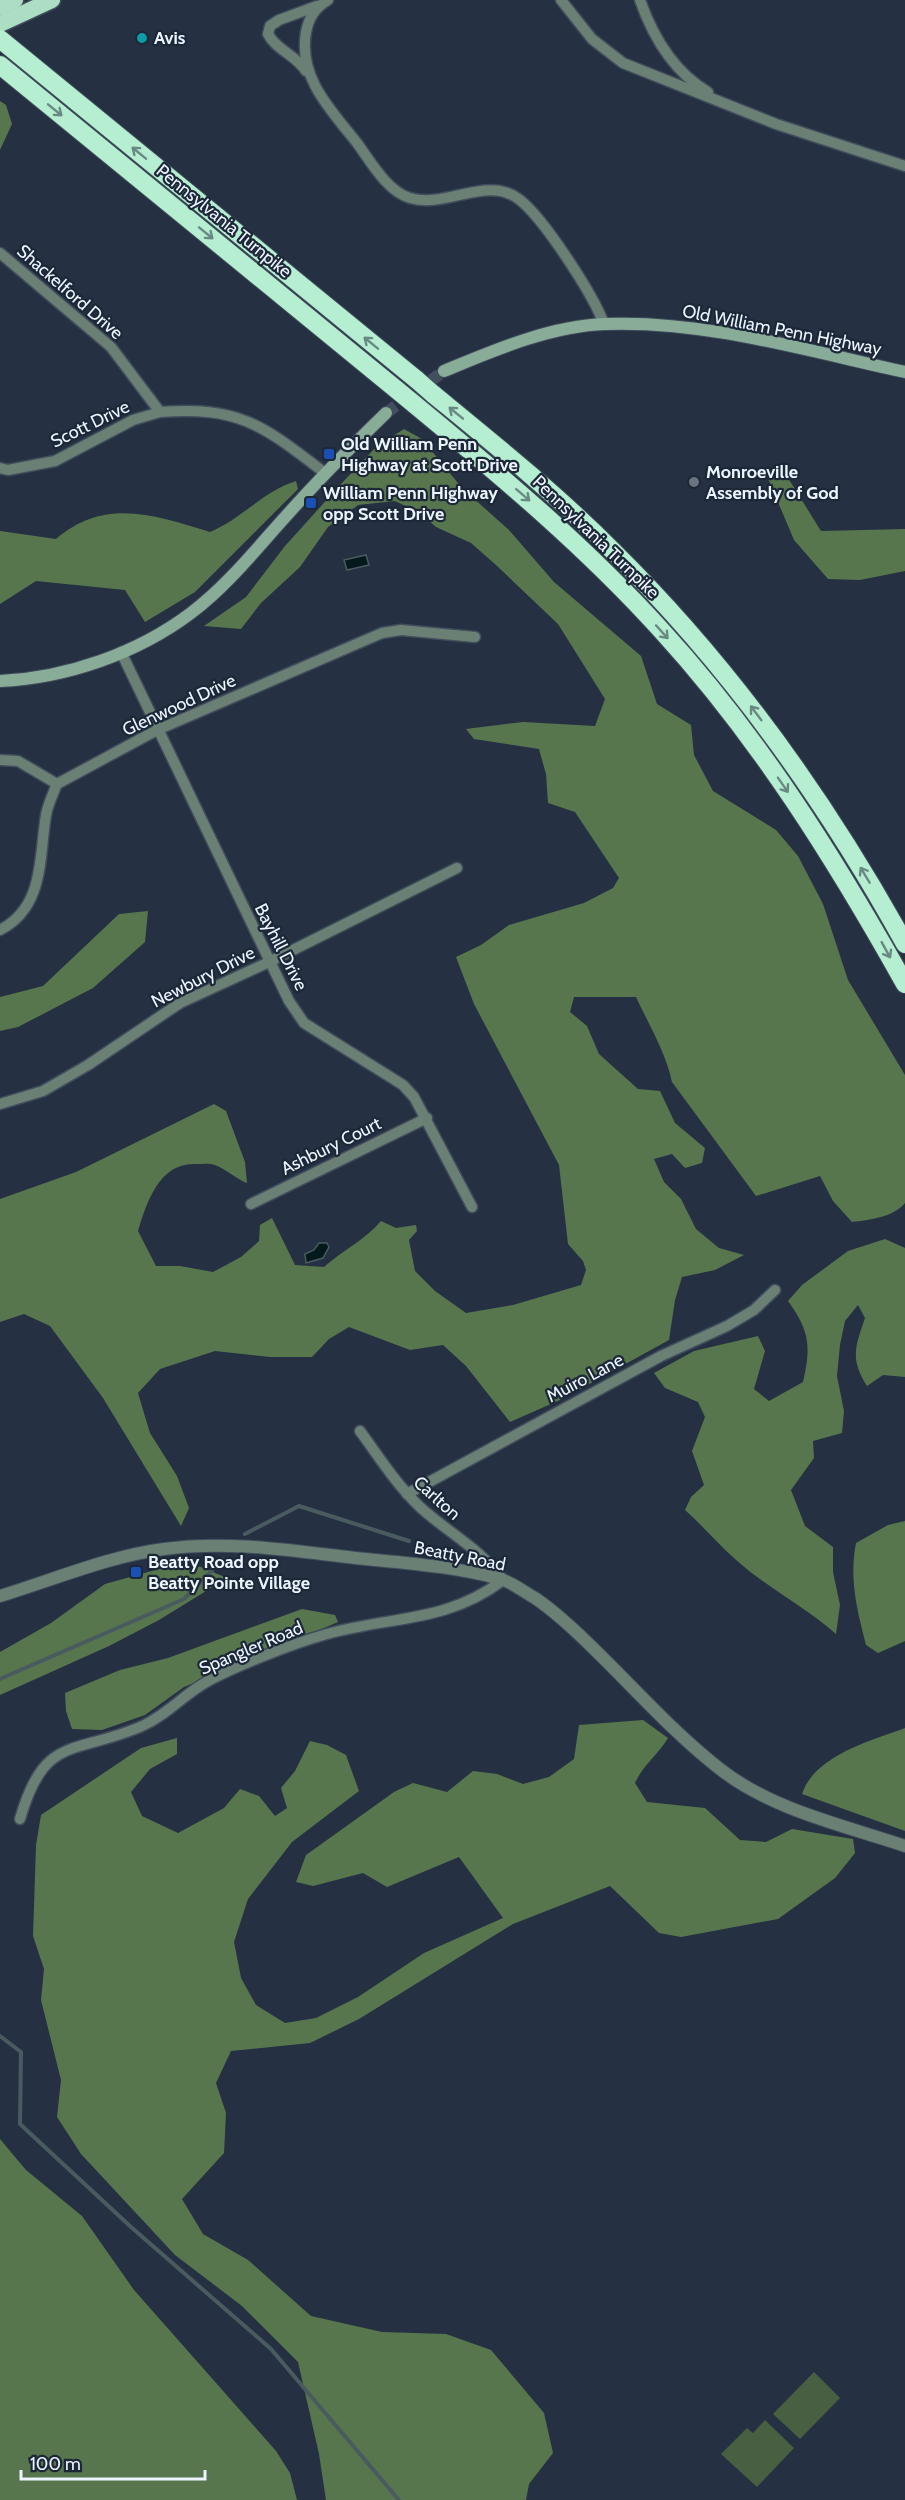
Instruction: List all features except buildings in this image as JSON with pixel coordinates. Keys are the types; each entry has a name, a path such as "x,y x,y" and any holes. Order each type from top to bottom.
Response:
{"highway":[{"path":"0,7 15,0"},
{"path":"0,24 52,0"},
{"name":"Pennsylvania Turnpike","path":"0,39 509,456 588,526 643,581 721,668 819,800 905,944"},
{"name":"Pennsylvania Turnpike","path":"5,69 398,390 570,537 654,622 701,675 744,730 824,844 905,984"}],"main road":[{"name":"Old William Penn Highway","path":"444,371 499,348 553,332 604,324 680,327 750,338 905,372"},
{"path":"0,681 28,680 75,669 120,652 159,633 191,613 225,585 325,473 386,413"}],"street":[{"path":"561,0 606,52 623,63 740,110 905,166"},
{"path":"640,0 647,21 675,68 673,74 663,79"},
{"path":"310,79 304,54 305,36 312,13 326,2"},
{"path":"326,2 279,20 270,26 268,34 272,41 296,59 387,182 402,194 430,201 492,190 504,191 522,201 541,221 592,299 604,324"},
{"path":"672,60 700,87 740,110"},
{"name":"Shackelford Drive","path":"0,253 111,347 160,412"},
{"path":"160,412 191,410 220,413 246,420 279,439 325,473"},
{"name":"Scott Drive","path":"0,468 8,470 55,461 133,420 160,412"},
{"name":"Glenwood Drive","path":"57,784 157,730 382,633 401,630 475,637"},
{"name":"Bayhill Drive","path":"120,652 289,1001 304,1023 403,1085 427,1118 472,1207"},
{"path":"0,760 18,761 57,784 46,813 39,879 29,904 0,930"},
{"name":"Newbury Drive","path":"0,1104 43,1091 180,1003 269,962 457,868"},
{"name":"Ashbury Court","path":"251,1204 427,1118"},
{"name":"Muiro Lane","path":"407,1494 661,1356 727,1326 754,1310 775,1290"},
{"name":"Carlton","path":"360,1431 407,1494 459,1539 488,1560 502,1580"},
{"name":"Beatty Road","path":"0,1596 119,1559 164,1549 203,1547 253,1547 384,1561 458,1570 502,1580 537,1599 572,1627 689,1742 720,1769 746,1787 778,1802 905,1846"},
{"name":"Spangler Road","path":"20,1819 35,1777 49,1761 67,1749 142,1726 207,1682 270,1656 327,1634 431,1615 484,1594 502,1580"}],"green space":[{"path":"0,101 6,105 12,124 0,150"},
{"path":"404,429 422,439 462,488 509,530 554,582 641,656 657,704 691,725 694,755 713,791 776,830 798,856 823,904 848,980 905,1075 905,1203 888,1215 852,1222 833,1201 820,1176 756,1196 672,1082 661,1050 636,997 574,997 570,1012 587,1026 599,1054 638,1089 660,1091 675,1123 705,1148 702,1163 685,1168 672,1154 654,1159 664,1182 681,1199 696,1229 719,1248 744,1255 715,1270 682,1277 675,1300 669,1340 560,1400 510,1422 466,1366 443,1345 410,1350 349,1327 329,1339 312,1357 270,1357 215,1351 160,1369 138,1393 150,1433 177,1476 189,1508 181,1526 103,1398 50,1326 24,1314 0,1322 0,1199 76,1172 214,1104 226,1111 245,1162 247,1183 213,1164 184,1165 164,1176 151,1196 138,1231 156,1266 180,1266 213,1272 241,1257 259,1241 260,1225 272,1218 295,1265 324,1267 368,1234 381,1221 396,1228 416,1225 417,1231 409,1240 415,1271 435,1291 466,1313 513,1305 581,1285 586,1270 583,1261 568,1244 559,1165 474,1004 456,957 481,945 509,925 584,903 613,888 619,878 575,812 548,803 546,774 539,749 474,739 466,729 523,722 595,726 605,699 558,624 496,565 471,543 436,527 418,512 395,501 358,505 328,527 300,567 261,603 241,629 204,626 246,597 285,546 341,484 377,446"},
{"path":"767,476 788,478 821,531 905,529 905,571 860,580 828,579 794,540"},
{"path":"296,481 298,489 195,592 145,622 125,590 36,581 0,604 0,531 56,539 74,526 93,518 131,513 170,520 210,532 233,520 273,492"},
{"path":"148,911 145,942 93,988 18,1027 0,1031 0,997 43,986 119,914"},
{"path":"885,1239 905,1248 905,1377 883,1375 867,1386 856,1360 857,1345 865,1318 858,1305 845,1321 840,1345 837,1376 844,1411 842,1433 813,1441 814,1458 791,1490 805,1526 833,1547 833,1572 840,1605 836,1634 747,1569 685,1510 691,1497 704,1485 692,1451 705,1417 698,1402 665,1388 654,1373 694,1351 758,1336 765,1351 754,1389 769,1401 803,1382 808,1349 807,1340 801,1321 788,1301 802,1285 848,1251"},
{"path":"905,1521 905,1641 878,1653 866,1645 857,1607 853,1569 856,1543 888,1525"},
{"path":"177,1564 201,1567 227,1578 159,1620 109,1646 0,1695 0,1652 51,1623 105,1584"},
{"path":"302,1609 335,1615 338,1622 184,1687 145,1715 102,1730 72,1729 66,1711 65,1693 120,1670 168,1658"},
{"path":"643,1720 668,1738 635,1783 647,1802 705,1808 740,1840 766,1842 792,1829 853,1839 855,1853 835,1878 778,1919 681,1937 659,1933 610,1886 513,1924 359,2019 310,2043 231,2051 216,2083 226,2113 224,2153 182,2199 203,2234 248,2260 311,2316 382,2332 446,2334 491,2350 544,2413 553,2453 529,2484 526,2500 326,2500 319,2454 298,2362 242,2306 175,2255 81,2154 57,2117 61,2080 41,2000 44,1969 33,1936 36,1845 41,1815 141,1748 177,1738 177,1754 150,1769 131,1792 142,1816 178,1833 224,1808 240,1789 259,1796 275,1816 287,1808 281,1788 295,1771 310,1741 327,1745 346,1755 359,1791 292,1842 248,1899 234,1942 241,1978 256,2005 285,2023 316,2018 358,1997 424,1953 503,1918 459,1857 387,1887 363,1873 313,1886 296,1882 306,1855 394,1792 413,1783 447,1792 473,1771 497,1774 523,1784 549,1777 574,1759 579,1725"},
{"path":"905,1728 905,1831 802,1794 809,1780 831,1759 861,1744"},
{"path":"0,2139 26,2170 82,2216 134,2290 276,2451 290,2473 297,2500 0,2500"},
{"path":"814,2372 840,2398 800,2439 773,2414"},
{"path":"765,2420 794,2448 757,2487 721,2454 747,2428 753,2433"}],"shaded area":[{"path":"366,555 369,565 347,570 344,560"},
{"path":"319,1243 327,1243 329,1247 323,1258 306,1263 305,1254 314,1250"}],"waterway":[{"path":"245,1534 299,1506 409,1541"},
{"path":"0,1679 184,1599 223,1559"},
{"path":"0,2036 21,2052 20,2124 131,2227 271,2349 399,2500"}],"tunnel":[{"path":"386,413 444,371"}],"place":[{"name":"Avis","path":"142,38"},
{"name":"Old William Penn Highway at Scott Drive","path":"329,454"},
{"name":"Monroeville Assembly of God","path":"694,482"},
{"name":"William Penn Highway opp Scott Drive","path":"311,503"},
{"name":"Beatty Road opp Beatty Pointe Village","path":"136,1572"}]}
